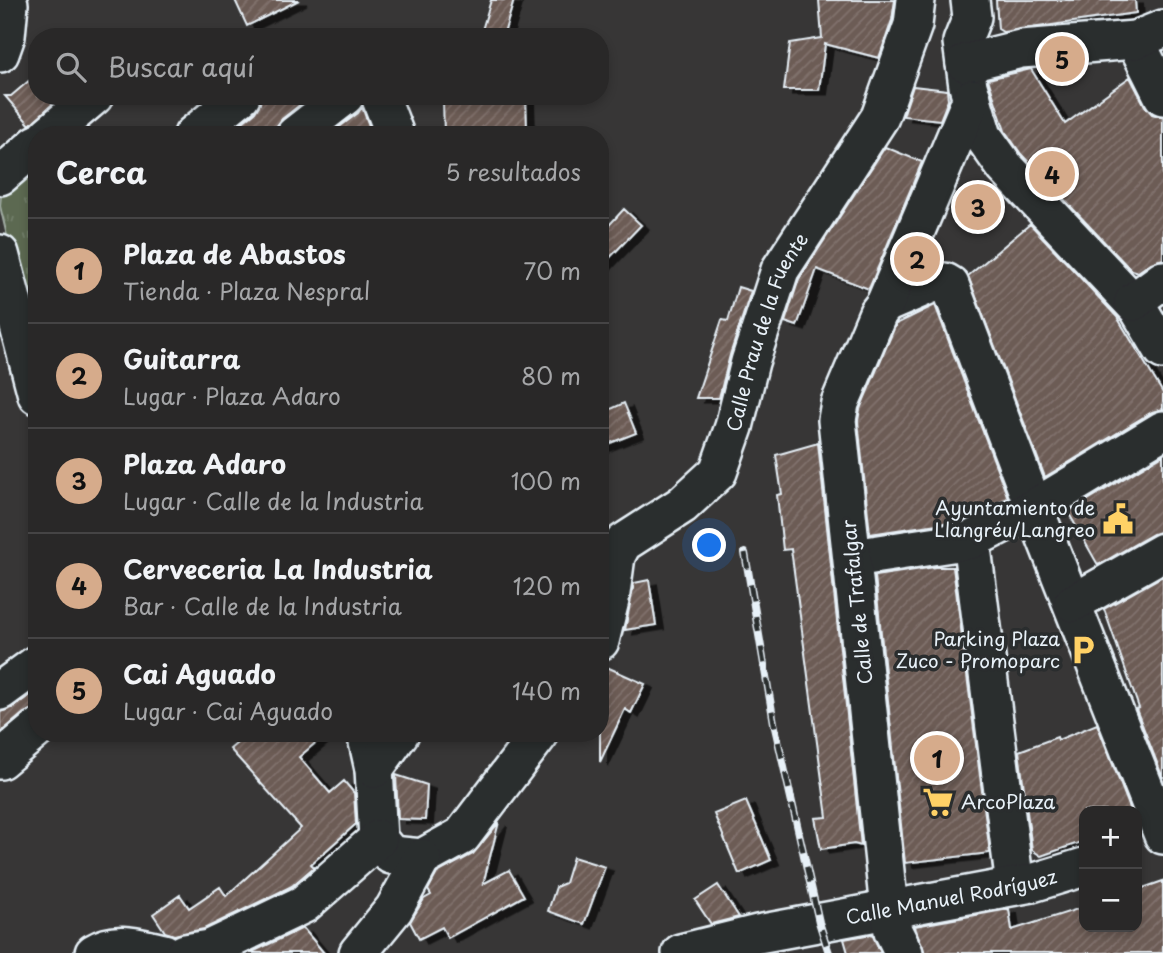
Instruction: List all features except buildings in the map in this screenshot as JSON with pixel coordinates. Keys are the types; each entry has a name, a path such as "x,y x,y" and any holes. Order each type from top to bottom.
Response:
{"street":[{"path":"0,53 6,36 9,4 7,0"},
{"name":"Calle Prau de la Fuente","path":"609,604 616,556 612,540 682,505 718,472 734,426 750,362 785,258 814,220 880,117 914,25 916,0"},
{"path":"971,0 972,17 962,42 968,82 983,136 1005,167 1136,305 1163,350"},
{"path":"968,82 1021,49 1149,35 1163,96"},
{"name":"Calle de Trafalgar","path":"904,953 893,931 889,909 837,420 840,403 878,313 885,304 968,82"},
{"path":"61,126 84,105"},
{"path":"204,126 230,105"},
{"path":"307,126 333,105"},
{"path":"383,105 389,126"},
{"path":"0,254 28,361"},
{"path":"1136,305 1163,280"},
{"path":"885,304 936,282 950,285 1034,508 1163,835"},
{"path":"853,558 971,540 1034,508 1163,430"},
{"path":"971,540 1015,886"},
{"path":"1073,603 1163,552"},
{"path":"0,691 28,671"},
{"path":"0,760 28,737"},
{"path":"368,742 374,769 378,839 391,855 422,858"},
{"path":"374,769 394,742"},
{"path":"358,953 394,909 422,858 462,836 533,742"},
{"path":"185,953 210,949 304,904 378,839"},
{"path":"1142,849 1163,843"},
{"name":"Calle Manuel Rodríguez","path":"681,953 807,934 889,909 1015,886 1079,868"},
{"path":"94,953 125,944 164,953"}],"green space":[{"path":"28,175 28,326 0,206 1,195"}],"railway":[{"path":"745,553 774,723 819,922 829,953"}],"place":[{"name":"Cai Aguado","path":"1062,59"},
{"name":"Cerveceria La Industria","path":"1052,174"},
{"name":"Plaza Adaro","path":"978,207"},
{"name":"Guitarra","path":"917,259"},
{"name":"Ayuntamiento de Llangréu/Langreo","path":"1118,519"},
{"name":"Parking Plaza Zuco - Promoparc","path":"1083,650"},
{"name":"Plaza de Abastos","path":"937,758"},
{"name":"ArcoPlaza","path":"938,802"}]}
